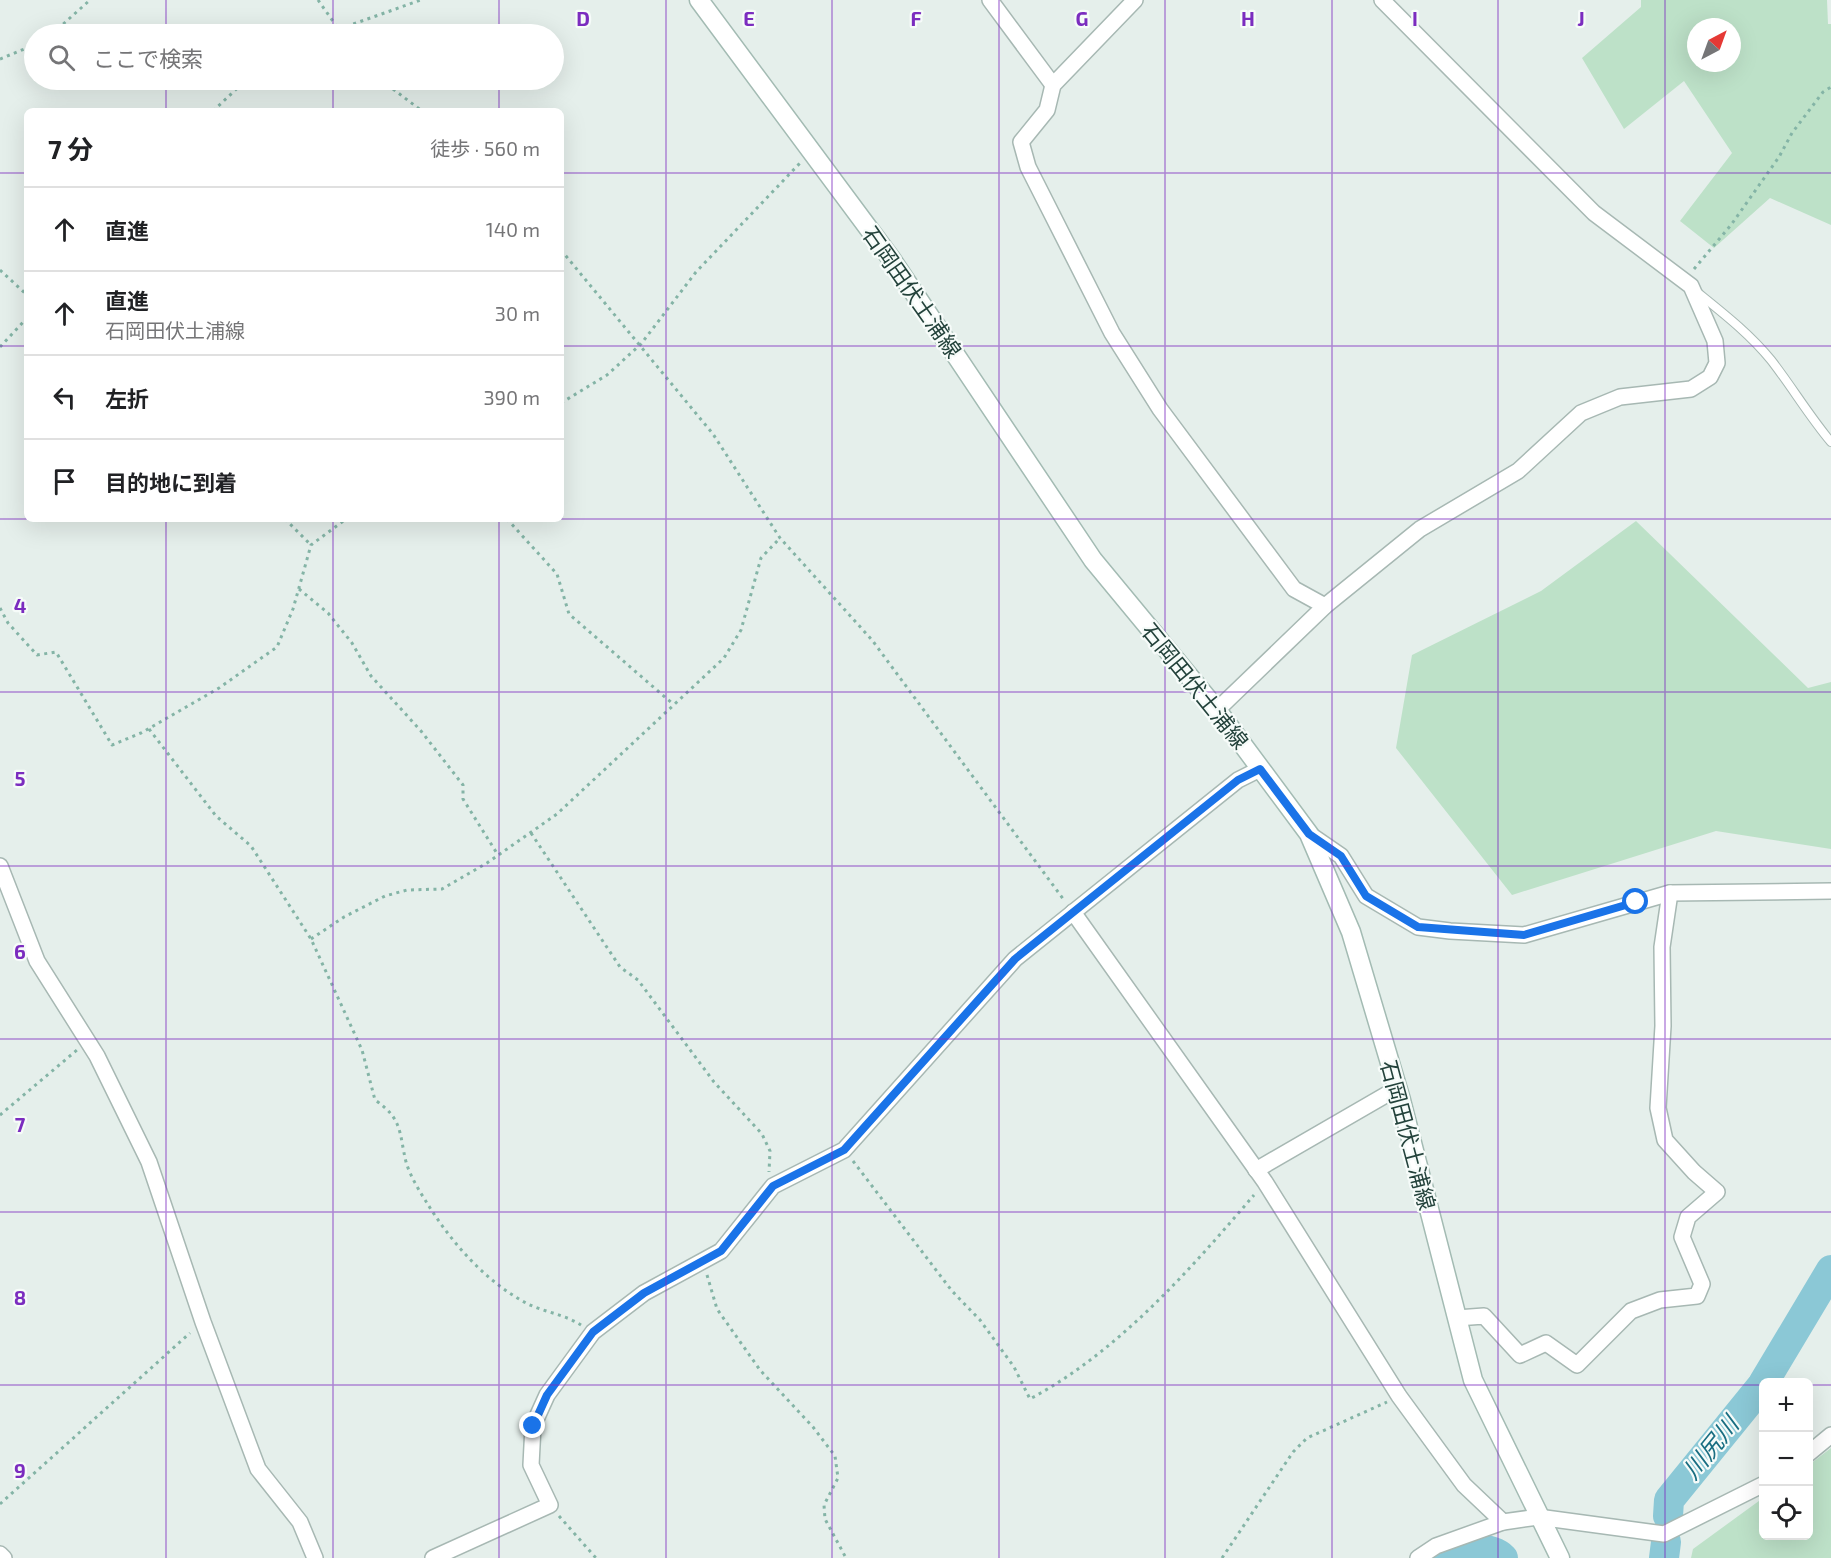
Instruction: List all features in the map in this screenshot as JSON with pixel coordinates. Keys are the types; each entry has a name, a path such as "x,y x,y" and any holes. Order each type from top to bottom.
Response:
{"main road":[{"name":"石岡田伏土浦線","path":"699,0 892,260 1093,560 1217,710 1309,834 1351,932 1396,1089 1473,1380 1560,1558"}],"street":[{"path":"990,0 1053,85"},
{"path":"1135,0 1053,85 1047,110 1022,142 1023,151 1028,167 1112,333 1160,409 1294,589 1324,606"},
{"path":"1217,710 1324,606 1420,529 1518,471 1581,413 1620,397 1690,389 1710,377 1717,363 1715,341 1691,286 1594,213 1382,0"},
{"path":"433,1558 550,1505 531,1465 533,1426 547,1395 593,1332 644,1293 721,1251 773,1186 844,1150 1015,959 1238,780 1260,769"},
{"path":"1309,834 1341,856 1366,896 1418,927 1524,935 1670,893 1831,891"},
{"path":"0,866 37,961 87,1041 149,1161 203,1322 258,1469 300,1522 315,1558"},
{"path":"1457,1318 1484,1316 1520,1355 1546,1343 1577,1365 1631,1311 1660,1300 1697,1296 1702,1284 1682,1237 1688,1217 1717,1192 1694,1172 1665,1140 1658,1108 1664,1017 1662,947 1670,893"},
{"path":"1072,912 1260,1176 1399,1396 1464,1485 1503,1522"},
{"path":"1260,1176 1396,1089"},
{"path":"1813,1451 1831,1435"},
{"path":"1418,1558 1436,1546 1503,1522 1538,1517 1664,1534 1760,1486"},
{"path":"0,1554 3,1558"}],"lane":[{"path":"1691,286 1749,335 1772,361 1806,412 1831,442"}],"path":[{"path":"63,24 90,0"},
{"path":"318,0 335,24"},
{"path":"352,24 421,0"},
{"path":"0,59 24,49"},
{"path":"1691,286 1690,274 1731,225 1779,157 1792,133 1824,92 1831,87"},
{"path":"216,108 235,90"},
{"path":"394,90 418,108"},
{"path":"564,401 607,375 641,344 696,272 759,203 811,153"},
{"path":"564,254 713,434 780,538 873,640 1072,912"},
{"path":"0,270 24,292"},
{"path":"0,347 24,321"},
{"path":"288,522 311,545"},
{"path":"0,608 8,623 37,655 56,652 112,745 149,729 219,688 277,646 299,589 311,545 342,522"},
{"path":"510,522 556,574 569,614 674,705"},
{"path":"311,939 344,917 385,896 407,890 442,889 498,855 557,814 724,658 741,630 760,558 780,538"},
{"path":"299,589 328,613 352,643 371,676 421,731 463,785 463,799 498,855"},
{"path":"149,729 216,816 251,846 311,939 362,1050 375,1100 391,1111 401,1129 407,1165 427,1204 470,1260 495,1282 526,1303 570,1318 593,1332"},
{"path":"531,833 620,968 638,980 714,1082 762,1134 770,1151 769,1179 773,1186"},
{"path":"0,1115 87,1041"},
{"path":"844,1150 952,1290 980,1320 1014,1367 1030,1399 1068,1378 1184,1278 1260,1176"},
{"path":"702,1261 717,1309 760,1370 813,1427 835,1456 838,1478 824,1505 825,1519 846,1558"},
{"path":"0,1504 203,1322"},
{"path":"1222,1558 1293,1452 1306,1438 1399,1396"},
{"path":"550,1505 596,1558"}],"green space":[{"path":"1641,0 1827,0 1828,24 1831,24 1831,225 1770,198 1714,248 1680,221 1732,153 1684,81 1624,129 1582,58 1641,7"},
{"path":"1636,521 1808,688 1831,682 1831,849 1716,831 1512,895 1396,748 1412,655 1541,591"},
{"path":"1831,1448 1831,1558 1691,1558 1693,1549 1759,1501 1759,1540 1813,1540 1813,1462"}],"waterway":[{"name":"川尻川","path":"1766,1378 1831,1270"},
{"name":"川尻川","path":"1668,1516 1669,1500 1759,1389"},
{"name":"川尻川","path":"1664,1558 1666,1542"},
{"name":"川尻川","path":"1438,1558 1453,1552 1472,1549 1490,1551 1503,1558"}],"route":[{"path":"533,1426 547,1395 593,1332 644,1293 721,1251 773,1186 844,1150 1015,959 1238,780 1260,769 1309,834 1341,856 1366,896 1418,927 1524,935 1636,902"}]}
